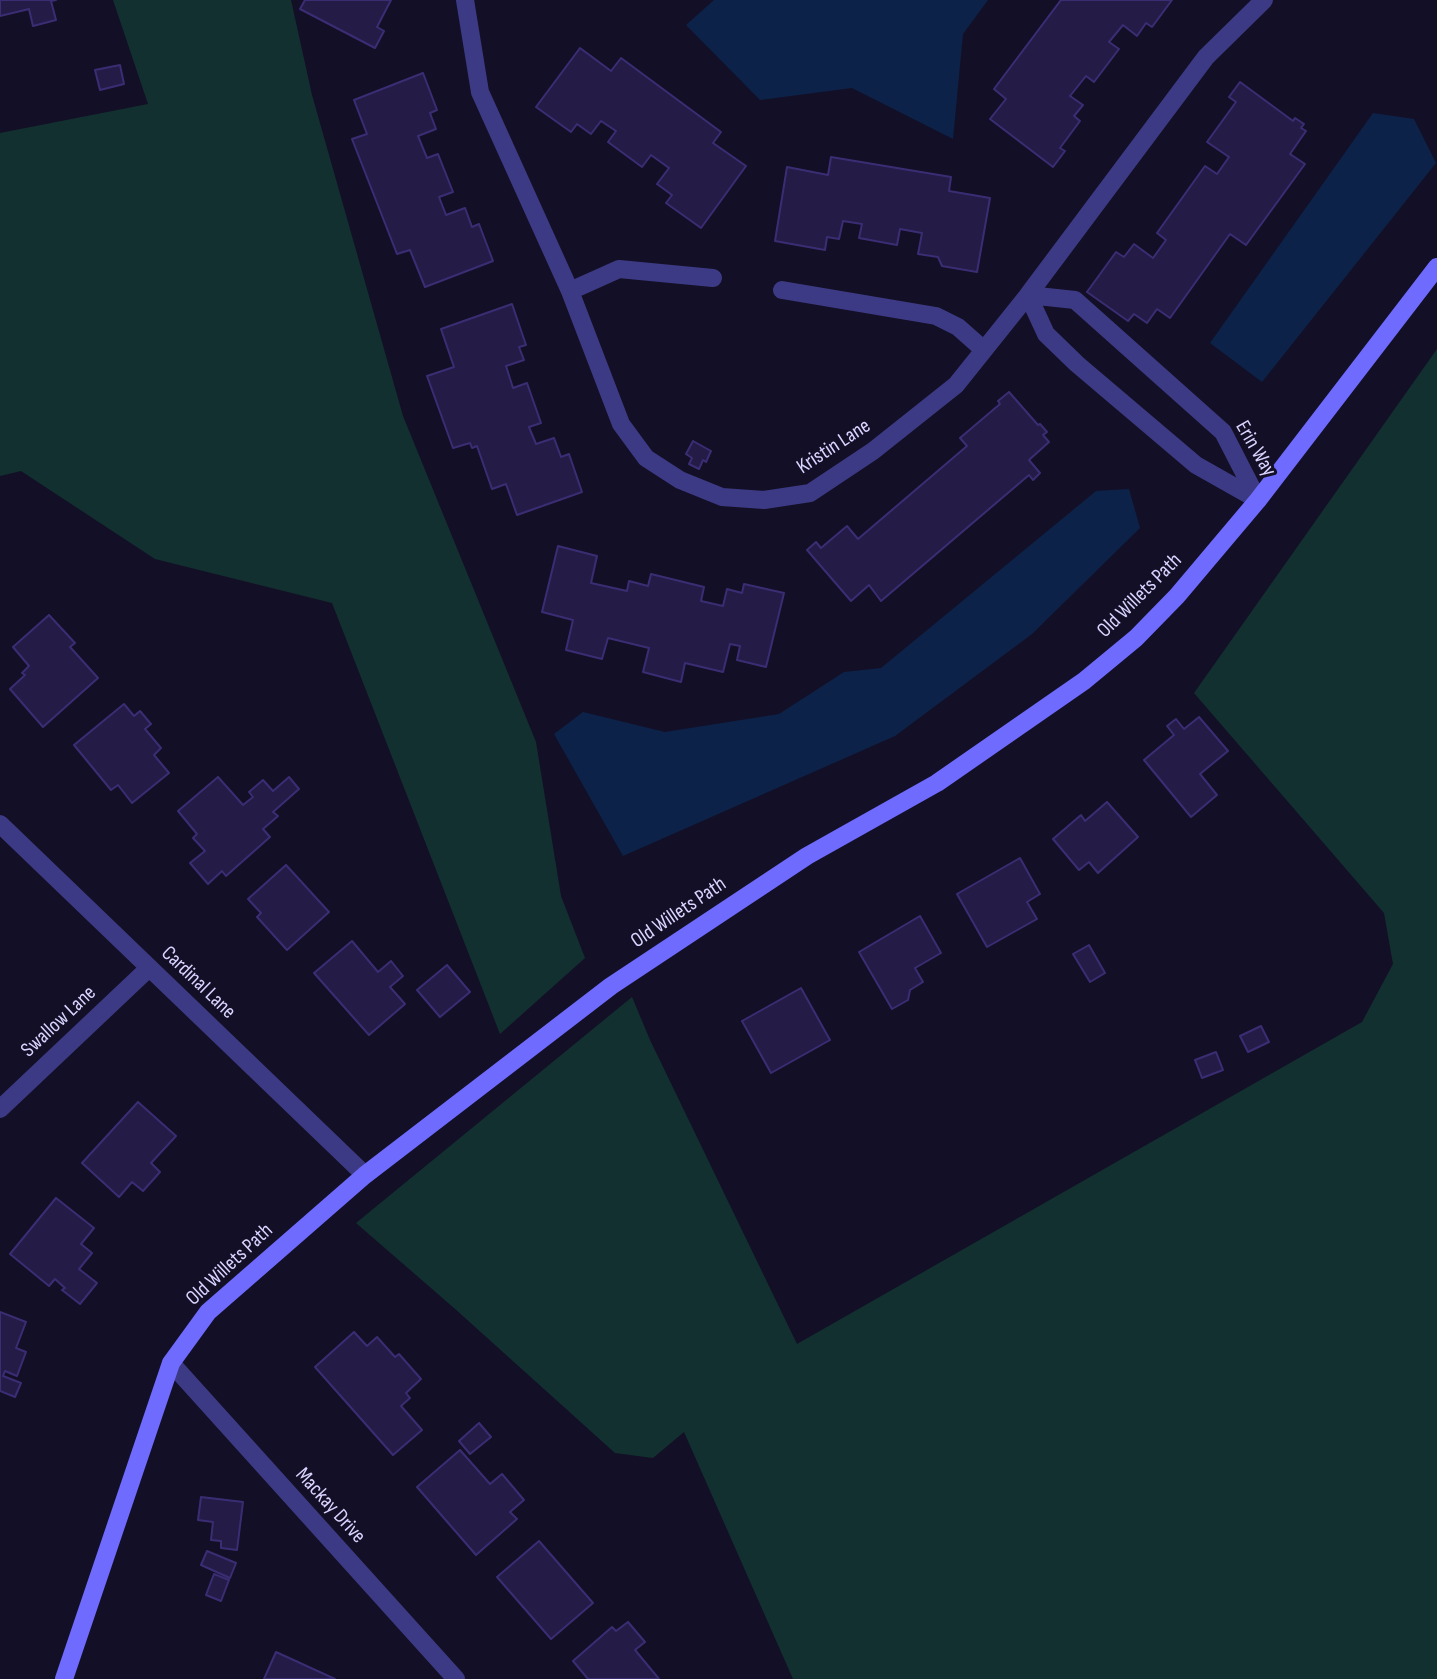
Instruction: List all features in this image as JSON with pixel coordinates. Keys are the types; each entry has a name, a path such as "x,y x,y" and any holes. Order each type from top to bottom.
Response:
{"main road":[{"name":"Old Willets Path","path":"64,1679 170,1363 208,1312 365,1175 611,986 807,856 937,783 1084,681 1177,596 1258,500 1437,267"}],"street":[{"name":"Kristin Lane","path":"465,0 480,92 570,292 621,425 646,458 680,480 722,497 764,500 810,493 873,451 956,385 1028,295 1206,57 1264,0"},
{"path":"570,292 619,269 713,278"},
{"path":"782,290 936,316 958,327 984,350"},
{"name":"Erin Way","path":"1028,295 1075,300 1223,432 1258,500"},
{"name":"Erin Way","path":"1028,295 1046,334 1077,364 1196,465 1258,500"},
{"name":"Cardinal Lane","path":"0,824 365,1175"},
{"name":"Swallow Lane","path":"0,1109 149,968"},
{"name":"Mackay Drive","path":"170,1363 456,1679"}],"green space":[{"path":"113,0 291,0 312,95 403,416 536,742 561,896 585,958 500,1034 332,603 155,559 21,471 0,476 0,133 148,104"},
{"path":"1437,349 1437,1679 793,1679 684,1432 653,1458 615,1453 356,1223 632,997 650,1040 797,1344 1362,1022 1393,964 1384,913 1194,693"}],"water":[{"path":"714,0 988,0 963,34 953,139 852,88 760,100 686,25"},
{"path":"1373,113 1414,119 1436,163 1262,382 1210,343"},
{"path":"1129,489 1140,528 1032,634 895,736 623,856 554,734 583,712 665,732 779,714 844,672 881,668 1096,491"}],"building":[{"path":"0,0 56,0 51,1 56,20 33,26 29,9 0,16"},
{"path":"305,0 391,0 377,27 384,31 375,48 300,9"},
{"path":"1061,0 1172,0 1152,27 1146,23 1137,36 1123,25 1109,42 1119,49 1094,82 1086,76 1070,96 1083,105 1074,116 1080,121 1060,148 1065,151 1053,167 990,119 1006,99 994,89"},
{"path":"580,48 611,71 621,58 721,132 713,143 746,166 701,228 666,203 672,195 657,184 669,168 651,155 642,167 608,142 616,131 601,121 591,134 577,124 571,132 536,107"},
{"path":"120,65 124,84 100,90 95,70"},
{"path":"423,73 437,110 430,113 436,129 418,136 427,158 438,154 453,192 439,197 446,215 465,208 472,227 479,224 493,261 425,287 410,250 397,254 352,139 367,134 354,100"},
{"path":"1240,82 1293,121 1295,118 1304,124 1301,128 1306,131 1290,154 1305,164 1246,245 1230,234 1170,318 1157,309 1147,323 1134,314 1128,321 1087,292 1116,252 1124,257 1134,244 1153,258 1166,240 1157,233 1205,166 1217,174 1229,157 1207,142 1236,102 1229,97"},
{"path":"831,157 951,177 949,191 990,198 977,272 942,266 938,257 918,254 922,233 900,229 897,245 859,238 862,224 843,221 839,239 827,237 825,250 775,241 787,167 828,175"},
{"path":"512,304 526,345 519,347 524,360 506,366 513,388 527,383 541,423 529,427 536,444 554,438 561,457 569,454 582,492 517,515 506,484 492,489 477,446 472,448 470,443 453,448 427,376 454,367 441,329"},
{"path":"1009,392 1047,432 1043,435 1049,442 1029,460 1040,473 1033,480 1029,475 881,601 869,585 851,601 807,550 816,542 821,548 847,526 858,539 967,446 960,438 1000,404 998,401"},
{"path":"693,441 711,451 699,469 689,464 692,458 686,454"},
{"path":"558,546 597,556 591,583 627,591 629,581 648,586 651,574 704,587 701,601 723,606 727,589 742,593 744,584 784,593 766,667 737,660 740,646 730,644 723,672 685,663 681,682 643,672 649,648 608,638 602,659 566,650 573,620 542,612"},
{"path":"49,615 75,643 70,647 98,678 43,727 10,689 25,675 22,673 29,666 13,647"},
{"path":"124,704 134,716 140,711 151,724 145,729 161,748 154,755 169,773 132,803 118,785 111,790 74,745"},
{"path":"1199,717 1228,751 1200,774 1217,795 1191,817 1144,760 1174,735 1167,726 1176,719 1184,729"},
{"path":"218,777 243,805 253,797 249,792 263,780 273,791 289,777 299,789 273,812 278,816 263,829 270,837 226,876 222,871 208,884 190,863 205,851 193,838 197,834 178,811"},
{"path":"1107,802 1138,837 1098,873 1089,862 1079,870 1053,839 1081,815 1085,821"},
{"path":"1020,858 1040,894 1027,902 1037,919 987,947 957,894"},
{"path":"286,865 329,912 287,950 257,917 261,913 248,899"},
{"path":"920,916 941,953 915,968 923,982 910,990 908,1000 892,1009 859,952"},
{"path":"352,941 378,972 391,961 403,976 390,987 405,1004 369,1035 314,973"},
{"path":"1089,945 1105,973 1090,982 1073,954"},
{"path":"447,965 470,992 440,1017 417,990"},
{"path":"801,988 830,1040 771,1073 742,1021"},
{"path":"1261,1026 1269,1042 1248,1052 1240,1036"},
{"path":"1216,1052 1223,1070 1202,1078 1195,1060"},
{"path":"138,1102 176,1136 151,1163 160,1172 143,1191 132,1182 119,1197 82,1163"},
{"path":"56,1198 94,1228 81,1244 92,1253 79,1269 97,1283 80,1304 62,1290 65,1288 55,1279 49,1286 10,1254"},
{"path":"0,1312 26,1322 16,1348 26,1352 17,1376 5,1371 3,1376 21,1383 15,1397 0,1391"},
{"path":"354,1332 367,1346 377,1337 395,1357 399,1354 421,1379 406,1393 410,1398 401,1406 422,1430 393,1455 315,1367"},
{"path":"479,1423 491,1437 470,1454 459,1441"},
{"path":"460,1450 490,1484 502,1474 524,1500 510,1512 517,1519 476,1555 417,1487"},
{"path":"201,1497 243,1502 237,1550 221,1548 221,1541 211,1540 213,1522 198,1520"},
{"path":"539,1541 593,1603 551,1639 497,1577"},
{"path":"207,1551 236,1563 230,1578 201,1565"},
{"path":"214,1574 229,1580 221,1601 206,1595"},
{"path":"628,1622 645,1642 635,1650 659,1679 588,1679 573,1661 612,1627 616,1631"},
{"path":"276,1652 335,1679 264,1679"}]}
